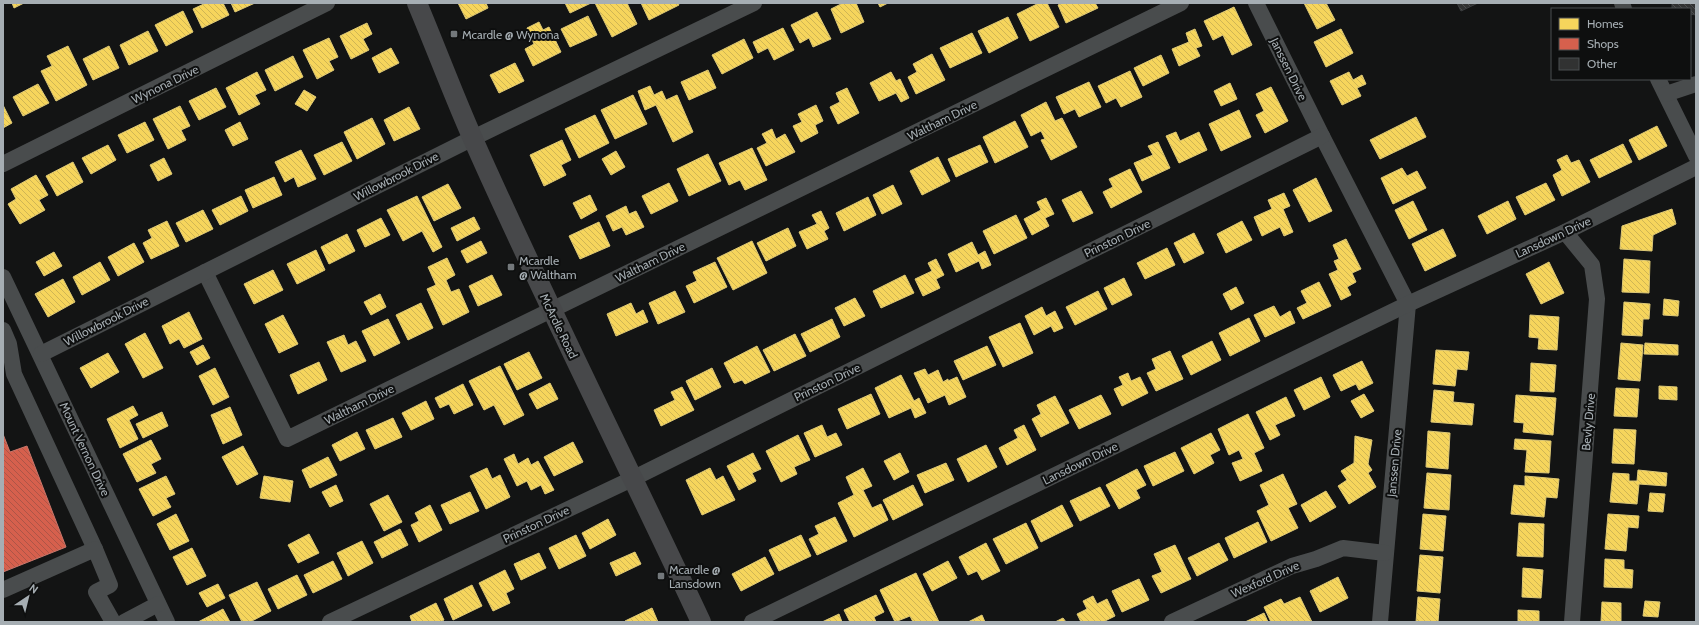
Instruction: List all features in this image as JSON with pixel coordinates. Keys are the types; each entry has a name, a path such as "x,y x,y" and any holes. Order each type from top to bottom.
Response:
{"main road":[{"name":"McArdle Road","path":"417,3 472,138 551,310 634,478 701,622"}],"street":[{"name":"Wynona Drive","path":"3,164 327,3"},
{"name":"Willowbrook Drive","path":"41,354 472,138 754,3"},
{"name":"Waltham Drive","path":"205,272 287,439 1181,3"},
{"name":"Janssen Drive","path":"1256,3 1322,136"},
{"path":"1659,80 1696,156"},
{"path":"1666,94 1696,84"},
{"path":"1322,136 1408,304"},
{"name":"Prinston Drive","path":"330,622 634,478 1322,136"},
{"name":"Lansdown Drive","path":"752,622 1408,304 1565,232 1696,168"},
{"name":"Bevly Drive","path":"1565,232 1592,264 1597,299 1572,622"},
{"name":"Mount Vernon Drive","path":"3,277 41,354 167,622"},
{"name":"Janssen Drive","path":"1380,622 1408,304"},
{"path":"3,330 8,344 14,374 110,585 96,592 113,622"},
{"name":"Wexford Drive","path":"1172,622 1292,566 1316,559 1343,548 1385,554"},
{"path":"3,590 95,550"},
{"path":"124,622 158,604"}],"building: Homes":[{"path":"12,3 24,3 14,8"},
{"path":"206,3 223,3 229,15 202,28 193,9"},
{"path":"231,3 255,3 235,12"},
{"path":"458,3 486,3 488,8 466,19"},
{"path":"565,3 591,3 570,13"},
{"path":"595,3 627,3 637,24 612,37"},
{"path":"641,3 678,3 679,5 649,20"},
{"path":"843,3 856,3 864,22 841,33 831,9"},
{"path":"878,3 888,3 880,7"},
{"path":"1039,3 1047,3 1059,27 1030,41 1017,14"},
{"path":"1062,3 1095,3 1098,8 1066,23 1058,5"},
{"path":"1304,3 1326,3 1335,20 1317,29"},
{"path":"1234,7 1252,45 1232,55 1223,35 1213,40 1204,21"},
{"path":"183,11 193,32 166,46 155,25"},
{"path":"817,12 831,39 813,47 809,38 800,43 791,25"},
{"path":"588,16 597,35 570,47 561,29"},
{"path":"1008,17 1018,38 989,53 978,31"},
{"path":"539,22 543,30 549,27 561,52 533,66 525,49 534,44 527,28"},
{"path":"367,23 372,34 363,39 369,50 351,59 340,36"},
{"path":"783,28 794,50 774,60 768,48 758,53 753,42"},
{"path":"1195,29 1202,46 1196,48 1200,56 1179,66 1172,49 1189,42 1186,33"},
{"path":"1341,29 1353,53 1326,67 1314,42"},
{"path":"148,31 158,51 129,65 120,45"},
{"path":"972,33 982,53 950,68 940,48"},
{"path":"329,38 338,57 329,61 334,70 317,79 303,50"},
{"path":"744,39 753,58 722,74 712,55"},
{"path":"68,46 87,85 56,101 41,71 52,66 47,56"},
{"path":"109,46 119,68 93,80 83,59"},
{"path":"391,48 399,63 379,73 372,58"},
{"path":"932,54 945,80 916,94 908,77 917,72 913,64"},
{"path":"1161,55 1169,73 1143,86 1134,68"},
{"path":"293,56 303,77 275,91 265,70"},
{"path":"515,63 524,81 499,93 490,75"},
{"path":"708,70 716,88 689,100 681,82"},
{"path":"1130,71 1142,97 1121,107 1116,98 1106,103 1098,86"},
{"path":"257,72 266,90 255,95 260,104 239,115 226,88"},
{"path":"891,72 896,81 900,79 909,98 901,102 896,93 879,101 870,83"},
{"path":"1349,72 1353,80 1362,75 1366,84 1357,88 1361,96 1342,105 1330,81"},
{"path":"1089,82 1101,107 1079,117 1075,109 1064,114 1056,97"},
{"path":"1230,83 1237,99 1221,106 1214,91"},
{"path":"38,84 49,103 23,116 13,97"},
{"path":"650,86 654,95 662,91 666,100 677,95 693,132 673,142 656,105 645,110 638,91"},
{"path":"1271,87 1288,121 1265,133 1256,115 1264,111 1256,94"},
{"path":"216,88 226,107 199,120 189,101"},
{"path":"847,88 859,113 838,124 830,107 840,102 836,93"},
{"path":"304,90 316,97 307,111 295,104"},
{"path":"633,95 647,124 615,139 601,110"},
{"path":"1046,102 1055,121 1062,118 1077,147 1051,160 1041,140 1045,139 1041,131 1031,136 1021,115"},
{"path":"3,105 12,123 3,128"},
{"path":"816,105 823,121 815,125 818,133 801,142 793,126 802,122 798,114"},
{"path":"180,106 190,126 181,130 186,140 168,149 153,119"},
{"path":"409,107 420,129 394,141 384,120"},
{"path":"1239,110 1251,137 1221,151 1209,124"},
{"path":"595,115 609,143 579,158 565,129"},
{"path":"1416,117 1426,137 1380,159 1370,140"},
{"path":"372,118 385,144 357,159 344,132"},
{"path":"1015,121 1028,147 995,163 983,137"},
{"path":"145,122 154,140 127,153 118,135"},
{"path":"240,122 248,139 233,146 225,130"},
{"path":"1657,126 1667,146 1639,160 1629,140"},
{"path":"772,129 776,139 785,134 795,152 766,166 757,148 767,143 762,134"},
{"path":"1176,132 1180,141 1199,132 1207,150 1179,163 1166,136"},
{"path":"562,140 571,160 561,165 566,175 544,186 530,155"},
{"path":"342,142 352,161 324,175 314,155"},
{"path":"1158,142 1170,168 1142,181 1134,163 1153,155 1148,146"},
{"path":"1623,144 1632,162 1599,178 1590,160"},
{"path":"108,145 116,160 91,174 82,158"},
{"path":"980,145 988,162 956,177 948,159"},
{"path":"752,148 767,180 745,190 740,180 729,185 719,163"},
{"path":"301,150 316,179 298,187 294,177 285,182 275,162"},
{"path":"616,151 625,167 611,175 602,159"},
{"path":"708,154 721,181 689,196 677,169"},
{"path":"1567,155 1571,163 1579,160 1590,182 1562,196 1553,175 1562,170 1557,160"},
{"path":"938,157 950,181 922,195 910,171"},
{"path":"164,158 172,174 158,181 150,165"},
{"path":"73,162 83,182 57,196 46,176"},
{"path":"1402,168 1407,176 1417,171 1426,188 1393,204 1381,178"},
{"path":"1130,169 1142,192 1111,208 1103,192 1113,187 1109,179"},
{"path":"36,175 48,195 39,200 45,210 20,224 8,204 16,199 11,189"},
{"path":"274,177 282,195 253,208 245,190"},
{"path":"1316,178 1332,211 1309,222 1293,190"},
{"path":"669,183 678,201 651,214 642,196"},
{"path":"1546,183 1555,200 1525,215 1516,197"},
{"path":"448,184 461,208 434,221 422,197"},
{"path":"893,185 902,204 882,214 873,195"},
{"path":"1081,191 1093,213 1073,222 1062,200"},
{"path":"1284,193 1290,206 1283,209 1293,232 1284,236 1280,227 1262,236 1254,217 1272,209 1268,200"},
{"path":"590,195 597,210 581,219 573,203"},
{"path":"241,196 248,211 220,225 212,210"},
{"path":"417,196 442,247 433,252 422,231 403,241 387,210"},
{"path":"868,197 876,215 844,231 836,213"},
{"path":"1046,198 1054,214 1045,218 1049,226 1032,235 1024,219 1041,210 1037,202"},
{"path":"1413,201 1427,230 1409,239 1395,210"},
{"path":"1508,201 1516,219 1487,234 1478,216"},
{"path":"626,206 629,214 636,211 644,227 626,235 622,227 613,231 606,216"},
{"path":"1672,209 1676,224 1653,235 1652,251 1620,249 1622,226"},
{"path":"203,210 213,229 186,242 176,223"},
{"path":"821,211 829,228 824,231 828,239 807,249 799,232 817,224 812,215"},
{"path":"1016,215 1027,238 994,254 983,231"},
{"path":"474,217 480,229 457,241 451,228"},
{"path":"381,218 390,235 365,247 357,230"},
{"path":"167,221 179,246 151,259 143,243 152,238 148,230"},
{"path":"1242,221 1252,240 1226,253 1217,234"},
{"path":"599,222 610,246 580,259 569,236"},
{"path":"788,228 796,246 766,261 757,243"},
{"path":"1443,229 1456,256 1425,271 1412,244"},
{"path":"1194,233 1204,253 1184,263 1174,243"},
{"path":"347,234 355,251 329,264 321,247"},
{"path":"1346,239 1361,269 1352,273 1356,282 1347,287 1351,295 1341,300 1329,274 1338,270 1334,261 1339,259 1333,245"},
{"path":"481,241 487,253 467,263 461,251"},
{"path":"752,241 767,273 733,290 717,258"},
{"path":"972,242 978,255 985,251 991,265 982,269 979,261 956,272 948,254"},
{"path":"134,243 144,262 118,276 108,257"},
{"path":"1167,248 1175,265 1145,279 1137,263"},
{"path":"316,250 325,270 297,284 287,264"},
{"path":"54,252 62,266 44,276 36,262"},
{"path":"447,258 455,275 446,280 451,292 459,289 469,312 443,325 427,289 436,285 428,267"},
{"path":"936,259 944,275 936,279 940,288 923,296 915,279 932,271 928,263"},
{"path":"1624,259 1650,261 1649,293 1622,292"},
{"path":"100,262 110,280 82,295 73,277"},
{"path":"715,262 727,287 694,303 686,286 697,281 693,272"},
{"path":"1549,262 1564,293 1541,304 1526,274"},
{"path":"273,270 283,290 254,304 244,284"},
{"path":"492,275 502,295 478,306 469,286"},
{"path":"905,275 914,293 881,308 873,291"},
{"path":"1124,278 1132,295 1112,305 1104,288"},
{"path":"63,279 75,302 48,317 35,294"},
{"path":"1319,282 1331,306 1303,319 1297,308 1307,303 1301,291"},
{"path":"1236,287 1244,303 1231,310 1223,294"},
{"path":"675,291 685,312 658,324 649,303"},
{"path":"1098,291 1107,309 1075,325 1066,307"},
{"path":"380,294 386,307 371,315 364,302"},
{"path":"855,298 865,316 844,326 835,308"},
{"path":"1664,299 1679,301 1678,316 1663,315"},
{"path":"1624,302 1650,304 1649,319 1643,319 1642,336 1622,335"},
{"path":"421,303 433,328 408,340 396,315"},
{"path":"631,303 636,314 643,310 648,322 616,336 607,314"},
{"path":"1274,306 1280,317 1290,311 1295,323 1265,337 1254,315"},
{"path":"1042,307 1046,316 1055,311 1063,328 1054,332 1051,326 1034,335 1025,316"},
{"path":"189,312 202,339 184,348 179,339 170,344 162,326"},
{"path":"283,315 298,344 279,353 265,324"},
{"path":"1530,315 1559,317 1557,350 1538,349 1539,338 1529,337"},
{"path":"1249,318 1260,341 1230,356 1219,333"},
{"path":"388,319 400,343 374,356 362,331"},
{"path":"832,319 840,337 810,352 801,334"},
{"path":"1020,323 1033,353 1003,367 989,337"},
{"path":"145,333 163,368 143,378 125,344"},
{"path":"795,334 806,356 774,371 763,350"},
{"path":"344,335 348,345 356,341 366,361 341,372 327,342"},
{"path":"1212,341 1221,360 1191,375 1182,356"},
{"path":"1621,343 1643,345 1640,381 1618,379"},
{"path":"1645,343 1678,345 1678,355 1644,354"},
{"path":"203,345 210,358 197,365 190,352"},
{"path":"757,346 770,372 745,384 742,380 734,383 724,363"},
{"path":"987,346 996,365 963,380 954,361"},
{"path":"1436,350 1469,352 1467,370 1457,369 1455,386 1433,384"},
{"path":"1170,351 1183,379 1156,391 1147,373 1156,369 1152,359"},
{"path":"529,352 542,378 517,390 504,364"},
{"path":"108,353 119,372 91,388 80,368"},
{"path":"1362,361 1373,383 1359,390 1356,384 1341,391 1333,375"},
{"path":"319,362 327,380 298,394 290,375"},
{"path":"1531,363 1556,365 1554,392 1530,391"},
{"path":"500,366 524,415 504,425 494,405 484,410 469,381"},
{"path":"215,368 229,397 213,405 199,376"},
{"path":"712,368 721,387 695,400 686,381"},
{"path":"925,369 928,375 938,370 943,382 957,377 966,397 949,405 945,395 928,403 914,373"},
{"path":"1128,373 1131,381 1140,377 1148,393 1122,406 1114,389 1123,385 1119,377"},
{"path":"901,375 914,401 919,398 926,413 915,418 911,408 889,418 875,388"},
{"path":"1321,377 1330,397 1304,410 1294,390"},
{"path":"550,383 558,399 537,409 529,394"},
{"path":"463,384 473,405 454,414 449,404 440,408 435,398"},
{"path":"1659,386 1677,387 1677,400 1659,399"},
{"path":"682,387 694,410 661,426 654,410 675,400 671,392"},
{"path":"1616,388 1639,389 1637,417 1614,416"},
{"path":"1434,390 1454,392 1453,402 1474,404 1472,425 1431,422"},
{"path":"871,394 880,414 847,429 838,409"},
{"path":"1364,394 1374,411 1361,418 1351,401"},
{"path":"1101,395 1111,414 1079,429 1069,410"},
{"path":"1516,395 1556,398 1553,435 1523,432 1524,423 1514,422"},
{"path":"1055,396 1069,423 1041,437 1032,419 1041,414 1037,405"},
{"path":"1286,397 1295,416 1275,425 1280,435 1270,440 1256,412"},
{"path":"426,401 434,419 411,430 402,413"},
{"path":"133,406 138,415 129,420 138,439 120,448 107,419"},
{"path":"230,407 242,435 223,444 211,415"},
{"path":"162,412 168,426 143,438 136,424"},
{"path":"1248,414 1264,448 1254,453 1262,471 1240,481 1232,463 1243,459 1239,450 1229,455 1218,429"},
{"path":"393,418 402,437 375,449 366,430"},
{"path":"822,425 827,437 836,433 842,445 815,457 804,433"},
{"path":"1024,425 1036,450 1007,465 999,448 1018,438 1014,430"},
{"path":"1614,429 1636,430 1634,464 1612,463"},
{"path":"1428,431 1450,433 1448,469 1426,467"},
{"path":"357,432 365,449 340,461 332,445"},
{"path":"1211,433 1220,450 1210,455 1214,463 1194,474 1181,448"},
{"path":"798,435 810,460 794,467 797,474 781,482 766,451"},
{"path":"1355,436 1372,440 1368,464 1372,470 1368,473 1376,487 1349,504 1338,486 1347,480 1341,471 1354,463"},
{"path":"1515,439 1551,441 1549,473 1525,472 1527,450 1514,449"},
{"path":"151,440 161,459 151,464 156,473 137,482 123,454"},
{"path":"573,442 583,462 554,476 544,457"},
{"path":"986,445 997,467 968,482 957,459"},
{"path":"243,446 258,474 237,485 222,457"},
{"path":"1175,452 1184,471 1153,486 1144,466"},
{"path":"753,453 761,469 752,473 756,481 739,490 727,466"},
{"path":"900,453 909,472 894,480 884,461"},
{"path":"514,454 518,464 528,458 531,465 538,461 554,490 545,494 541,485 531,490 527,481 517,486 504,459"},
{"path":"328,457 337,475 310,488 302,470"},
{"path":"946,463 954,480 925,493 917,475"},
{"path":"487,468 492,479 500,475 510,497 486,509 470,476"},
{"path":"710,468 716,480 723,476 735,500 702,515 686,480"},
{"path":"863,468 872,486 863,490 872,508 881,504 888,520 854,537 838,503 854,495 846,477"},
{"path":"1137,469 1146,485 1136,490 1140,498 1119,509 1106,485"},
{"path":"1638,470 1667,473 1666,486 1639,484 1637,504 1610,502 1613,473 1629,474 1629,481 1637,481"},
{"path":"1427,473 1451,475 1449,510 1424,508"},
{"path":"1283,474 1297,504 1288,508 1298,528 1271,541 1257,511 1269,505 1260,485"},
{"path":"166,476 175,494 166,498 171,507 153,516 139,489"},
{"path":"264,476 293,481 290,502 260,498"},
{"path":"1525,476 1559,479 1557,498 1546,497 1544,517 1511,514 1514,485 1525,486"},
{"path":"336,485 343,501 330,507 322,492"},
{"path":"913,485 923,505 893,520 883,500"},
{"path":"1100,487 1110,506 1080,521 1070,501"},
{"path":"1326,491 1336,507 1310,522 1301,505"},
{"path":"470,492 479,511 450,524 441,505"},
{"path":"1650,493 1665,494 1663,512 1648,511"},
{"path":"388,495 402,522 384,531 370,504"},
{"path":"430,505 442,530 419,542 411,525 419,521 415,513"},
{"path":"1062,505 1073,526 1041,542 1031,521"},
{"path":"176,514 189,541 170,550 157,524"},
{"path":"1423,514 1446,516 1443,551 1420,549"},
{"path":"1608,514 1639,516 1638,528 1628,527 1626,551 1605,549"},
{"path":"835,517 847,541 817,555 809,539 819,534 815,526"},
{"path":"608,519 616,535 590,549 582,533"},
{"path":"1258,522 1267,542 1234,558 1225,538"},
{"path":"1026,523 1038,548 1006,564 993,539"},
{"path":"1519,523 1544,524 1543,557 1517,556"},
{"path":"400,529 408,545 382,558 374,542"},
{"path":"309,534 319,553 298,563 288,545"},
{"path":"576,535 586,556 559,569 549,548"},
{"path":"801,535 811,556 779,571 769,550"},
{"path":"362,541 373,563 348,576 337,553"},
{"path":"986,543 1000,571 982,580 977,571 968,575 959,557"},
{"path":"1219,543 1228,560 1197,576 1188,558"},
{"path":"1175,545 1191,579 1161,593 1152,576 1162,572 1154,554"},
{"path":"192,548 206,576 187,585 173,557"},
{"path":"635,552 641,564 616,576 610,563"},
{"path":"539,553 546,568 521,580 514,564"},
{"path":"1420,555 1443,557 1440,593 1417,591"},
{"path":"765,557 774,574 741,591 732,574"},
{"path":"1605,559 1624,560 1624,569 1633,570 1632,588 1604,587"},
{"path":"333,561 342,579 313,593 304,575"},
{"path":"948,561 957,578 932,591 923,574"},
{"path":"1523,568 1543,570 1541,598 1522,597"},
{"path":"505,570 514,589 506,593 510,603 493,611 479,583"},
{"path":"916,573 939,622 913,622 910,616 895,622 880,590"},
{"path":"297,575 307,595 278,609 268,589"},
{"path":"1338,577 1348,598 1320,612 1310,591"},
{"path":"1139,579 1149,600 1122,612 1112,591"},
{"path":"257,582 271,611 250,622 242,622 229,595"},
{"path":"218,584 225,598 207,607 199,593"},
{"path":"472,585 482,606 453,620 444,599"},
{"path":"876,595 884,612 874,617 876,622 850,622 844,610"},
{"path":"1093,596 1097,604 1107,599 1115,616 1103,622 1081,622 1077,614 1087,609 1083,601"},
{"path":"1300,597 1312,622 1271,622 1264,607 1281,599 1284,604"},
{"path":"1418,597 1440,599 1438,622 1416,622"},
{"path":"1645,601 1660,602 1658,617 1643,616"},
{"path":"1602,602 1621,603 1621,622 1601,622"},
{"path":"436,603 444,620 440,622 412,622 410,616"},
{"path":"652,608 658,622 625,622 625,621"},
{"path":"223,609 230,622 198,622"},
{"path":"1518,610 1539,611 1539,622 1518,622"},
{"path":"1264,613 1268,622 1245,622"},
{"path":"839,614 842,622 822,622"},
{"path":"982,615 985,622 968,622"},
{"path":"1063,618 1066,622 1055,622"}],"building: Shops":[{"path":"3,434 10,452 27,446 66,547 3,572"}],"building: Other":[{"path":"1457,3 1478,3 1461,11"},
{"path":"1672,3 1696,3 1696,15 1691,14 1691,8 1672,8"}],"place":[{"name":"Mcardle @ Wynona","path":"454,34"},
{"name":"Mcardle @ Waltham","path":"511,267"},
{"name":"Mcardle @ Lansdown","path":"661,576"}]}
